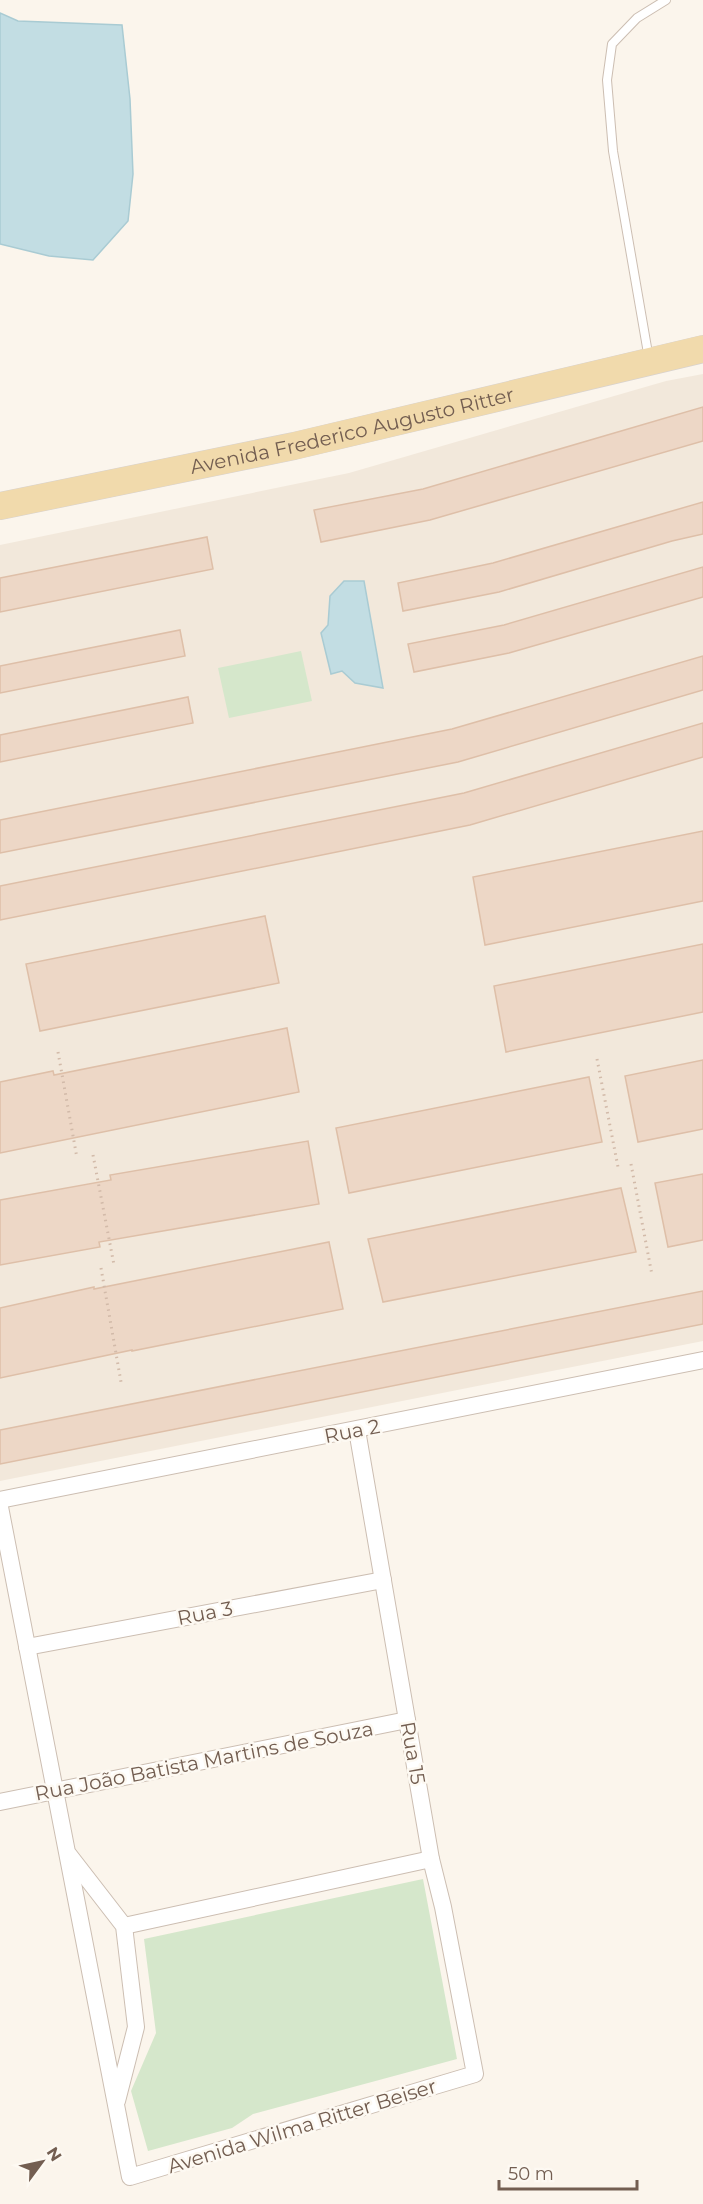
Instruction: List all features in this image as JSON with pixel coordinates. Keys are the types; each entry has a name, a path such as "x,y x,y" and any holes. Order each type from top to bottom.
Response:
{"main road":[{"name":"Avenida Frederico Augusto Ritter","path":"0,506 294,446 703,349"}],"street":[{"name":"Rua 2","path":"0,1500 703,1360"},
{"name":"Rua 15","path":"357,1430 431,1859 445,1918 475,2074"},
{"path":"0,1507 116,2105"},
{"name":"Rua 3","path":"27,1647 383,1580"},
{"name":"Rua João Batista Martins de Souza","path":"0,1802 407,1720"},
{"path":"67,1852 124,1926 136,2027 116,2105"},
{"path":"124,1926 431,1859"},
{"name":"Avenida Wilma Ritter Beiser","path":"116,2105 130,2177 475,2074"}],"lane":[{"path":"649,360 613,151 608,80 612,44 637,18 666,0"}],"path":[{"path":"58,1052 77,1158"},
{"path":"597,1059 618,1167"},
{"path":"93,1155 114,1265"},
{"path":"631,1164 652,1275"},
{"path":"101,1268 121,1382"}],"shaded area":[{"path":"703,374 703,1341 0,1481 0,545 349,473 666,381"}],"green space":[{"path":"301,651 312,701 229,718 218,668"},
{"path":"423,1879 457,2059 253,2114 232,2128 148,2151 131,2091 156,2033 144,1939"}],"water":[{"path":"0,13 18,21 122,25 130,99 133,174 128,221 93,260 49,256 0,244"},
{"path":"344,581 364,581 383,688 355,683 342,671 331,674 321,633 328,625 330,596"}],"building":[{"path":"703,407 703,441 430,520 321,542 314,510 423,489"},
{"path":"703,502 703,534 499,592 403,611 398,583 493,563"},
{"path":"207,537 213,569 0,612 0,578"},
{"path":"703,567 703,597 509,653 414,672 408,644 504,625"},
{"path":"180,630 185,656 0,693 0,666"},
{"path":"703,656 703,690 458,762 0,853 0,820 452,729"},
{"path":"188,697 193,723 0,762 0,735"},
{"path":"703,723 703,757 470,825 0,920 0,886 464,793"},
{"path":"703,831 703,901 485,945 473,877"},
{"path":"265,916 279,983 40,1031 26,964"},
{"path":"703,944 703,1012 506,1052 494,986"},
{"path":"287,1028 299,1092 0,1153 0,1082 53,1071 54,1075"},
{"path":"703,1060 703,1129 638,1142 625,1076"},
{"path":"589,1077 602,1142 349,1193 336,1128"},
{"path":"308,1141 319,1204 99,1242 100,1247 0,1265 0,1200 111,1180 110,1175"},
{"path":"703,1174 703,1240 668,1247 655,1183"},
{"path":"621,1188 636,1252 383,1302 368,1239"},
{"path":"329,1242 343,1309 0,1378 0,1308 94,1287 94,1289"},
{"path":"703,1291 703,1324 0,1464 0,1430"}]}
